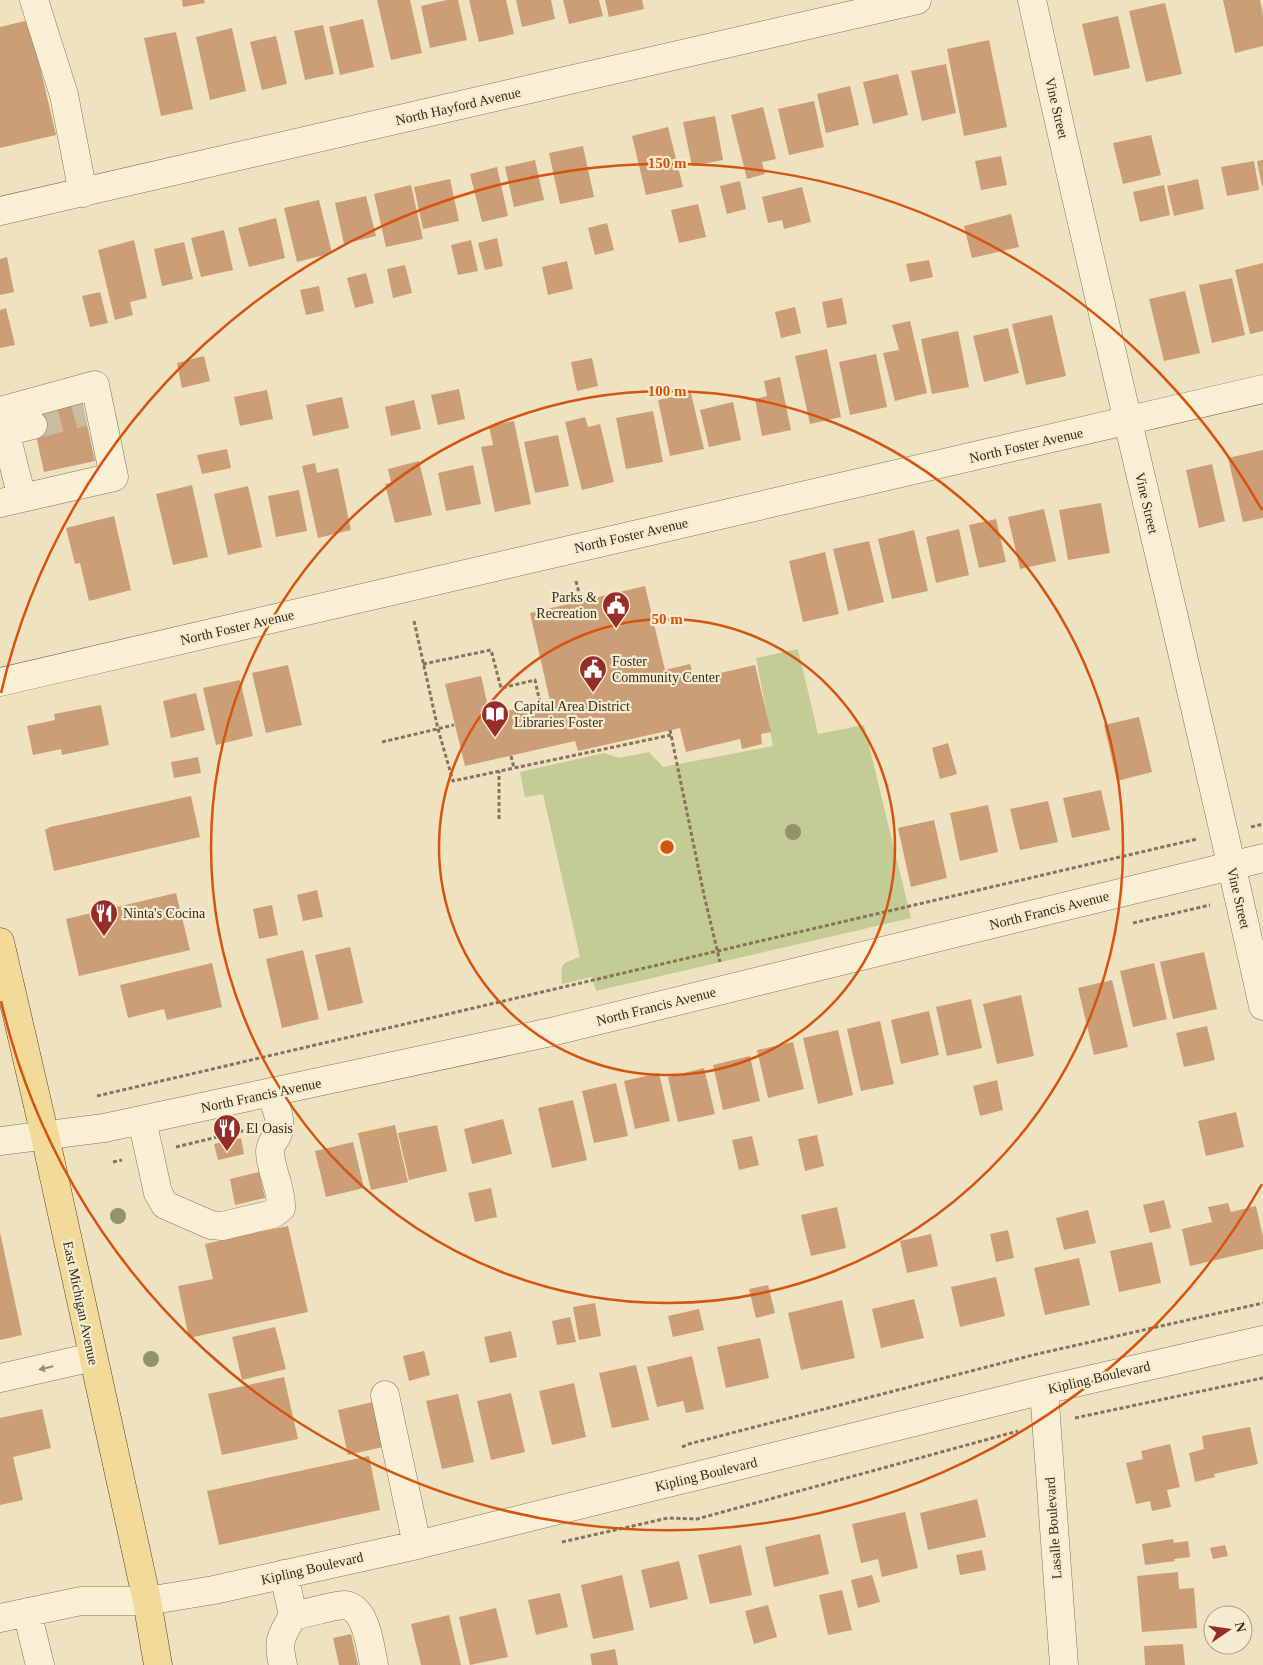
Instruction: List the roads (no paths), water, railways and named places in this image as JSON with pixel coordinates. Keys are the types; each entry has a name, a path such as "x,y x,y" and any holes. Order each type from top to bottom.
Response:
{"main road":[{"name":"East Michigan Avenue","path":"0,942 45,1136 147,1601 158,1665"}],"street":[{"path":"34,0 64,95 83,193"},
{"name":"North Hayford Avenue","path":"0,211 917,0"},
{"name":"Vine Street","path":"1032,0 1128,421 1225,833 1263,1006"},
{"path":"95,386 92,410 114,477 11,500 2,418 95,386"},
{"name":"North Foster Avenue","path":"0,682 1263,389"},
{"path":"2,418 33,425"},
{"name":"North Francis Avenue","path":"0,1141 104,1128 551,1032 1263,858"},
{"path":"142,1120 158,1193 165,1205 211,1225 222,1226 273,1214 281,1208 281,1197 270,1153 271,1145 280,1131 271,1093"},
{"name":"Kipling Boulevard","path":"0,1618 81,1601 147,1601 214,1590 417,1545 1044,1390 1263,1340"},
{"path":"0,1378 93,1357"},
{"name":"Lasalle Boulevard","path":"1044,1390 1045,1425 1064,1665"},
{"path":"385,1395 417,1545"},
{"path":"283,1665 280,1652 281,1636 293,1616 284,1574"},
{"path":"293,1616 344,1605 358,1611 364,1621 374,1665"},
{"path":"27,1612 40,1665"}],"tunnel":[{"path":"33,425 84,412"}],"place":[{"name":"Parks & Recreation","path":"616,629"},
{"name":"Foster Community Center","path":"593,693"},
{"name":"Capital Area District Libraries Foster","path":"495,738"},
{"name":"Ninta's Cocina","path":"104,937"},
{"name":"El Oasis","path":"227,1152"}]}
